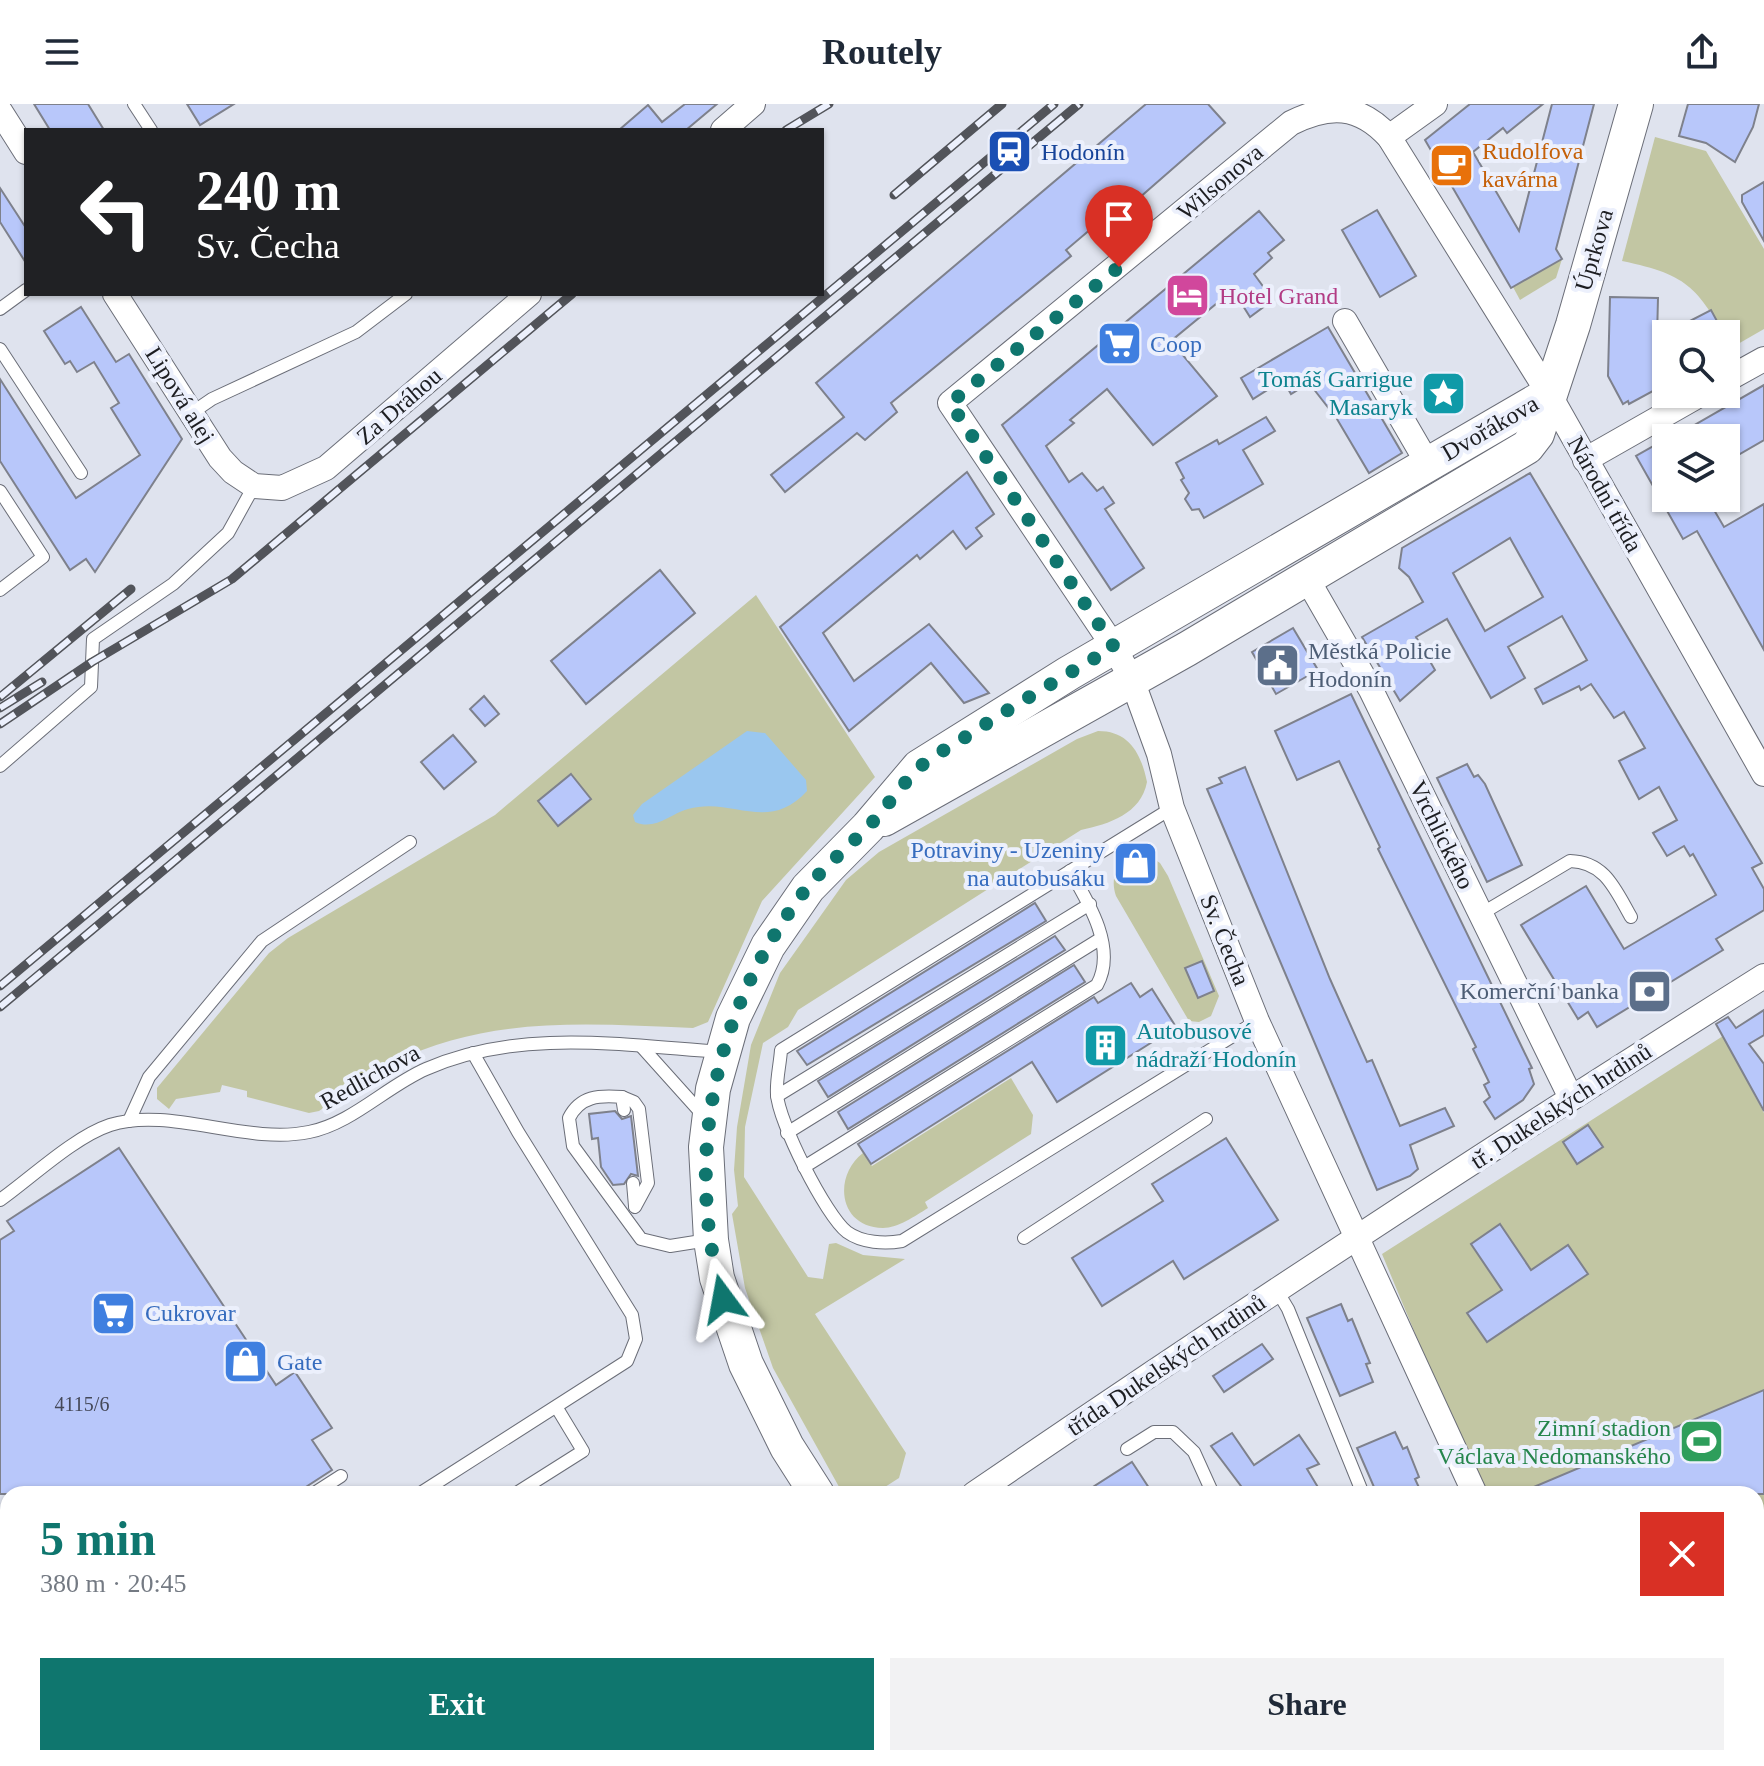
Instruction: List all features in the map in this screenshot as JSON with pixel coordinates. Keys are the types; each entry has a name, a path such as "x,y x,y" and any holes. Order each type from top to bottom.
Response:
{"main road":[{"name":"Úprkova","path":"1549,394 1573,325 1636,104"},
{"name":"Dvořákova","path":"812,1486 787,1447 746,1364 717,1278 706,1192 708,1122 721,1052 742,995 768,946 808,888 868,827 919,767 1114,647 1549,394"},
{"name":"Dvořákova","path":"868,827 941,790 1132,680 1527,447 1537,434 1549,394"}],"street":[{"path":"725,128 753,104"},
{"path":"1389,137 1435,104"},
{"name":"Wilsonova","path":"950,403 1291,123 1322,108 1344,106 1375,121 1389,137"},
{"path":"0,111 24,149"},
{"name":"Národní třída","path":"1389,137 1549,394 1764,774"},
{"name":"Lipová alej","path":"116,296 220,458 233,472 254,486"},
{"name":"Za Dráhou","path":"254,486 282,488 326,468 527,296"},
{"path":"1345,321 1428,464"},
{"path":"1740,372 1764,359"},
{"name":"Sv. Čecha","path":"950,403 1114,647 1132,680 1159,754 1172,808 1257,1021 1471,1486"},
{"path":"1585,460 1676,408"},
{"name":"Vrchlického","path":"1306,577 1371,690 1571,1098"},
{"name":"tř. Dukelských hrdinů","path":"1357,1235 1450,1180 1571,1098 1764,976"},
{"name":"třída Dukelských hrdinů","path":"986,1486 1357,1235"}],"lane":[{"path":"134,104 150,128"},
{"path":"0,309 24,291"},
{"path":"193,412 212,399 356,332 403,296"},
{"path":"0,349 81,473"},
{"path":"0,766 91,687 93,639 173,584 228,533 254,486"},
{"path":"0,491 43,557 0,590"},
{"path":"1172,808 781,1050 777,1096 787,1133 804,1167 846,1232 875,1242 902,1241 1257,1021"},
{"path":"129,1121 149,1077 262,941 410,842"},
{"path":"1481,914 1570,861 1587,862 1605,873 1631,917"},
{"path":"804,1167 1097,985 1106,970 1100,939 1090,904 1070,871"},
{"path":"777,1096 1090,904"},
{"path":"787,1133 1100,939"},
{"name":"Redlichova","path":"0,1200 94,1133 129,1121 269,1133 308,1133 337,1121 425,1069 473,1053 547,1043 721,1052"},
{"path":"641,1046 708,1122"},
{"path":"432,1486 627,1361 636,1339 632,1315 518,1132 473,1053"},
{"path":"630,1224 648,1183 639,1109 634,1102 623,1104 601,1095 573,1109 568,1132 580,1158 641,1239 655,1245 711,1240"},
{"path":"1024,1238 1206,1119"},
{"path":"633,1183 635,1207"},
{"path":"1276,1289 1288,1309 1360,1486"},
{"path":"528,1486 583,1451 557,1408"},
{"path":"1127,1449 1154,1432 1173,1432 1194,1452 1209,1486"},
{"path":"325,1486 341,1476"}],"green space":[{"path":"1655,137 1706,151 1764,249 1764,329 1740,343 1740,320 1715,320 1701,299 1678,279 1622,261"},
{"path":"1562,259 1556,278 1520,300 1513,287"},
{"path":"756,595 875,777 762,901 708,1022 693,1028 540,1026 466,1037 392,1063 319,1111 309,1113 247,1097 247,1091 222,1085 220,1092 176,1099 169,1109 157,1099 157,1088 269,953 288,938 495,815"},
{"path":"1098,731 1109,732 1126,739 1132,746 1147,782 1144,793 1131,810 1113,821 1081,830 798,1010 788,1027 763,1043 745,1127 744,1177 808,1277 823,1279 829,1244 836,1243 863,1255 905,1259 815,1314 906,1453 899,1478 886,1486 839,1486 773,1368 745,1288 732,1214 738,1206 734,1170 737,1127 751,1045 780,973 846,880 879,852 1077,739"},
{"path":"1145,853 1160,863 1168,876 1219,996 1211,1016 1199,1022 1189,1021 1116,896 1116,871 1127,860 1134,874 1145,869 1138,854"},
{"path":"1723,1036 1764,1113 1764,1486 1479,1486 1382,1254"},
{"path":"1011,1078 1033,1115 1031,1134 925,1202 928,1208 895,1226 883,1228 868,1225 849,1210 844,1187 847,1174 863,1153 872,1166"}],"water":[{"path":"747,731 765,733 806,780 807,791 792,804 764,812 704,806 688,809 656,823 635,822 633,815 642,804"}],"building":[{"path":"34,104 88,104 103,128 49,128"},
{"path":"187,104 234,104 200,125"},
{"path":"685,104 717,104 688,128 621,128 648,105 662,122"},
{"path":"1146,104 1208,104 1225,123 1123,212 1118,206 1066,250 1071,256 891,403 897,412 865,440 857,433 785,492 771,475 844,417 816,383"},
{"path":"1470,104 1543,104 1507,133 1503,128 1473,152 1519,231 1552,104 1594,104 1556,249 1562,259 1511,288 1425,140"},
{"path":"1688,104 1759,104 1753,127 1735,162 1706,143 1679,136"},
{"path":"1764,182 1764,241 1742,202 1742,195"},
{"path":"0,188 24,225 24,260 0,222"},
{"path":"1377,210 1416,276 1380,297 1342,230"},
{"path":"1259,211 1284,240 1268,253 1272,258 1254,274 1273,300 1250,317 1233,290 1171,341 1217,396 1153,445 1107,389 1070,420 1074,423 1046,446 1069,482 1082,473 1097,491 1103,487 1114,503 1105,509 1144,568 1111,590 1002,425"},
{"path":"1610,297 1658,298 1657,320 1652,320 1652,392 1623,404 1608,376"},
{"path":"81,307 116,362 129,354 182,439 95,572 86,559 70,570 0,461 0,379 76,498 140,455 111,408 119,403 94,362 77,372 70,361 65,364 44,331"},
{"path":"1711,310 1716,320 1692,320"},
{"path":"1328,327 1402,453 1369,473 1337,419 1309,383 1291,394 1283,380 1253,399 1241,378"},
{"path":"1764,385 1764,440 1740,454 1740,424 1696,424 1724,408 1740,408 1740,399"},
{"path":"1266,417 1275,431 1243,450 1263,484 1204,518 1199,509 1192,510 1185,499 1189,493 1176,463 1217,440 1219,444"},
{"path":"1652,447 1652,484 1636,456"},
{"path":"967,472 994,514 976,528 982,536 966,549 953,531 920,559 917,555 823,633 854,681 929,624 989,693 964,703 931,663 849,731 780,627"},
{"path":"1530,473 1762,863 1752,868 1764,889 1764,910 1716,939 1723,950 1597,1027 1588,1012 1578,1019 1521,925 1586,886 1624,949 1716,895 1693,854 1690,856 1684,846 1667,856 1653,833 1677,820 1659,787 1639,799 1619,761 1645,748 1624,712 1614,718 1591,684 1581,690 1579,686 1543,704 1535,689 1587,660 1562,616 1508,647 1525,678 1491,698 1447,619 1416,637 1435,670 1400,701 1362,637 1423,602 1409,577 1399,568 1402,548","holes":["1510,538 1543,597 1485,631 1453,573"]},
{"path":"1764,504 1764,650 1697,531 1683,539 1668,512 1715,512 1724,527"},
{"path":"660,570 695,613 586,704 551,661"},
{"path":"1293,628 1318,670 1276,694 1252,652"},
{"path":"1351,694 1532,1068 1529,1069 1534,1084 1523,1100 1495,1119 1484,1102 1490,1097 1484,1085 1489,1082 1473,1049 1476,1047 1378,849 1380,847 1339,761 1297,780 1275,731"},
{"path":"484,696 499,714 485,726 470,709"},
{"path":"453,735 476,762 444,789 421,762"},
{"path":"1467,764 1474,777 1478,775 1485,784 1522,865 1487,882 1437,778"},
{"path":"1245,767 1330,979 1367,1062 1372,1060 1400,1126 1445,1108 1454,1126 1410,1145 1418,1169 1410,1176 1377,1190 1207,789 1222,783 1219,778"},
{"path":"571,774 591,799 558,826 538,801"},
{"path":"1035,903 1046,921 807,1065 797,1051"},
{"path":"1055,936 1065,950 828,1097 818,1081"},
{"path":"1202,961 1214,991 1198,998 1185,968"},
{"path":"1074,965 1085,982 848,1129 838,1112"},
{"path":"1131,983 1140,997 1152,989 1176,1027 1057,1102 1032,1062 871,1164 858,1144 1094,997 1098,1003"},
{"path":"1764,1010 1764,1035 1749,1044 1764,1064 1764,1111 1716,1024 1728,1017 1736,1028"},
{"path":"615,1111 622,1119 631,1116 638,1176 631,1174 624,1184 613,1185 601,1167 598,1138 592,1139 589,1114"},
{"path":"1588,1125 1603,1147 1577,1164 1563,1142"},
{"path":"1226,1138 1278,1220 1184,1279 1173,1261 1102,1306 1072,1258 1163,1201 1152,1184"},
{"name":"Cukrovar","path":"119,1148 276,1385 295,1372 332,1428 312,1440 332,1470 307,1486 0,1486 0,1240 14,1231 7,1221"},
{"path":"1500,1224 1531,1270 1568,1245 1588,1274 1487,1342 1467,1313 1502,1290 1471,1244"},
{"path":"1341,1304 1348,1321 1352,1319 1370,1363 1366,1364 1373,1382 1340,1396 1307,1318"},
{"path":"1262,1344 1273,1359 1224,1392 1213,1376"},
{"name":"Zimní stadion Václava Nedomanského","path":"1764,1390 1764,1486 1536,1486"},
{"path":"1395,1432 1403,1449 1407,1447 1419,1477 1415,1479 1418,1486 1374,1486 1357,1448"},
{"path":"1232,1433 1254,1465 1299,1435 1319,1464 1307,1469 1317,1486 1241,1486 1211,1446"},
{"path":"1132,1462 1148,1486 1094,1486"}],"railway":[{"path":"789,128 829,104"},
{"path":"894,195 1002,104"},
{"path":"0,986 1054,104"},
{"path":"0,1007 1079,104"},
{"path":"0,724 92,662 232,579 570,296"},
{"path":"0,697 131,589"},
{"path":"0,708 42,682"}],"place":[{"name":"Hodonín","path":"1010,152"},
{"name":"Rudolfova kavárna","path":"1451,165"},
{"name":"Hotel Grand","path":"1188,296"},
{"name":"Coop","path":"1119,344"},
{"name":"Tomáš Garrigue Masaryk","path":"1444,393"},
{"name":"Městká Policie Hodonín","path":"1277,665"},
{"name":"Potraviny - Uzeniny na autobusáku","path":"1136,864"},
{"name":"Komerční banka","path":"1650,991"},
{"name":"Autobusové nádraží Hodonín","path":"1105,1045"},
{"name":"Cukrovar","path":"114,1313"},
{"name":"Gate","path":"246,1362"},
{"name":"Zimní stadion Václava Nedomanského","path":"1702,1442"}],"route":[{"path":"723,1299 717,1278 706,1192 708,1122 721,1052 742,995 768,946 808,888 868,827 919,767 1114,647 950,403 1119,267"}]}
